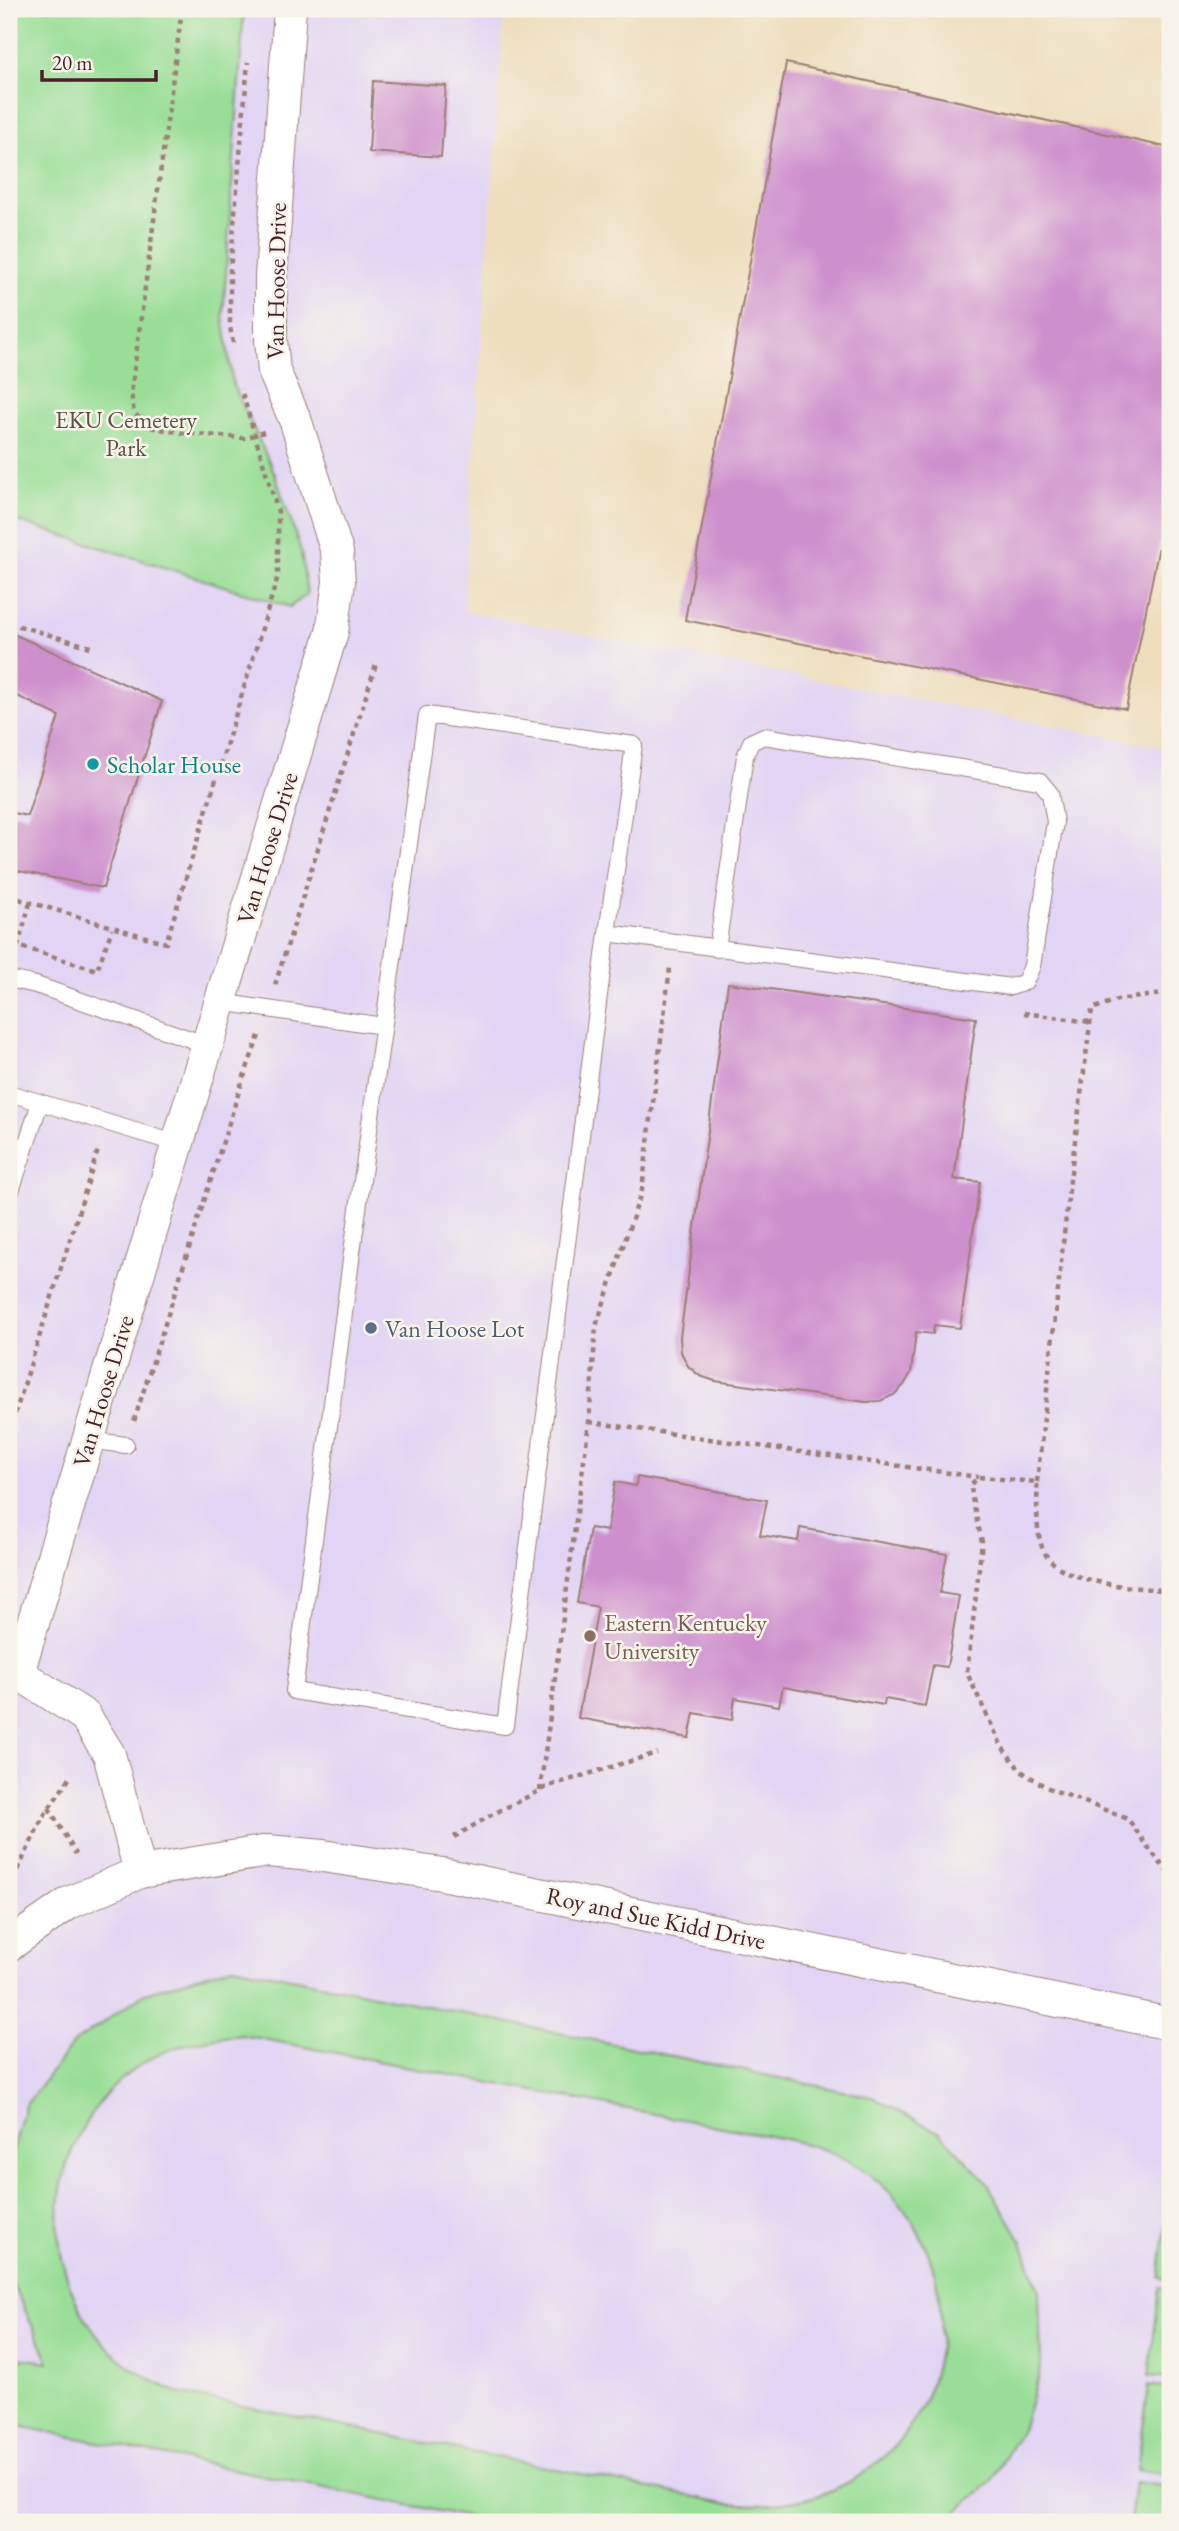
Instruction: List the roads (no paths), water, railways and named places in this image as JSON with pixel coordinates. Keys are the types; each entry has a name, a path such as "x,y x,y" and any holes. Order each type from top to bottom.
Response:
{"street":[{"name":"Van Hoose Drive","path":"13,1671 88,1440 332,632 339,582 337,552 296,422 274,372 271,340 271,277 290,9"},
{"path":"13,1671 85,1716 109,1754 140,1872"},
{"name":"Roy and Sue Kidd Drive","path":"9,1945 69,1903 140,1872 268,1851 442,1874 1170,2024"}],"lane":[{"path":"427,715 634,745 607,933 505,1726 293,1691 383,1026 427,715"},
{"path":"607,933 717,949 1011,987 1025,982 1032,966 1055,822 1050,793 1040,781 764,736 751,743 746,756 717,949"},
{"path":"9,979 36,985 207,1045"},
{"path":"220,1002 383,1026"},
{"path":"9,1094 177,1144"},
{"path":"9,1197 40,1103"},
{"path":"88,1440 126,1445"}],"place":[{"name":"Scholar House","path":"93,764"},
{"name":"Van Hoose Lot","path":"371,1328"},
{"name":"Eastern Kentucky University","path":"590,1636"}],"park label":[{"name":"EKU Cemetery Park","path":"126,433"}]}
